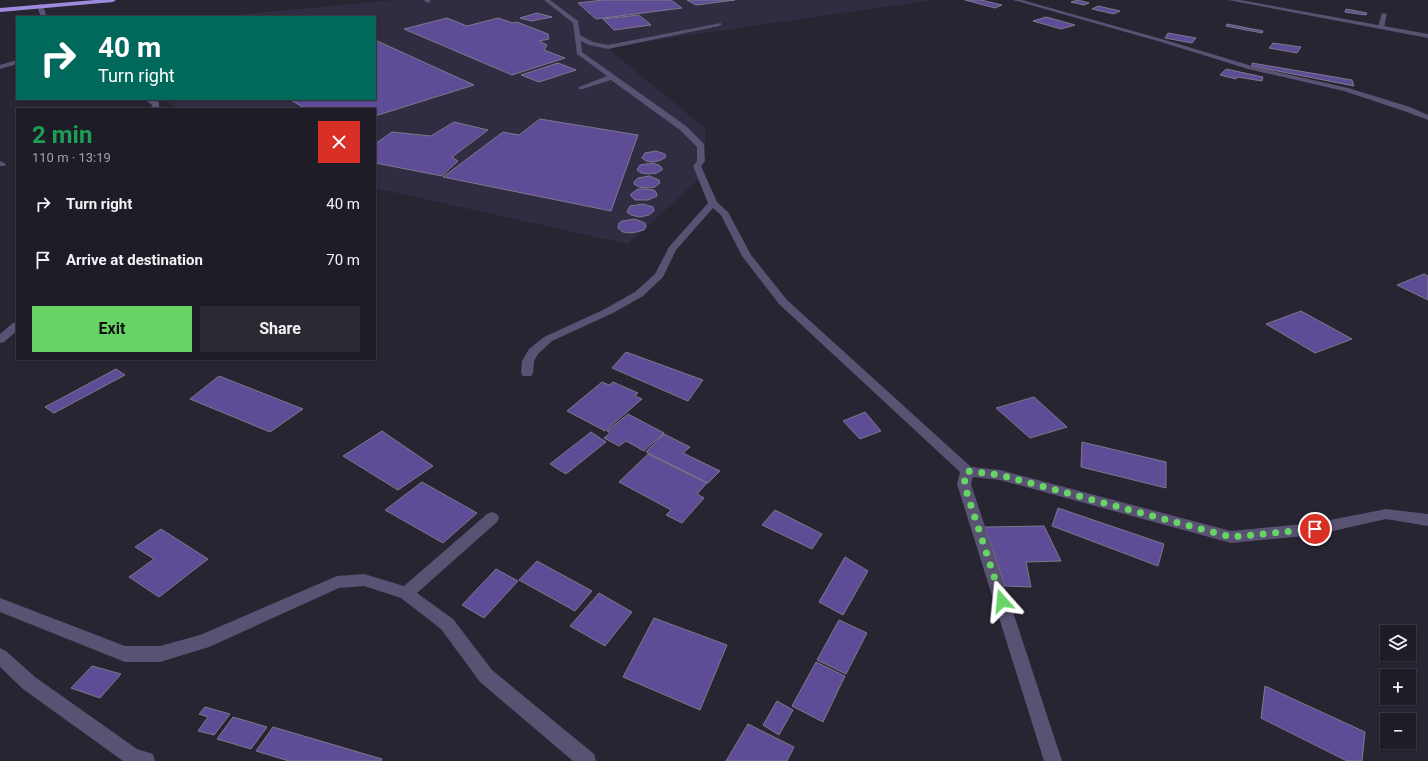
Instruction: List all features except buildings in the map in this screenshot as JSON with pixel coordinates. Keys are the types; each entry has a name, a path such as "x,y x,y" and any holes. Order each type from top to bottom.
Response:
{"highway":[{"path":"0,10 113,0"}],"street":[{"path":"547,0 576,22 579,53 683,128 701,146 702,161 698,166 698,173 713,203 725,214 747,256 783,302 967,471 1000,475 1231,537 1315,529 1386,514 1428,520"},
{"path":"1016,0 1164,41 1250,68 1346,90 1407,109 1428,118"},
{"path":"1231,0 1428,36"},
{"path":"40,6 44,16"},
{"path":"1381,27 1384,14"},
{"path":"577,36 598,46 608,47 719,24"},
{"path":"0,67 16,62"},
{"path":"581,88 612,77"},
{"path":"150,100 156,104 155,108"},
{"path":"527,373 528,361 533,352 548,339 609,312 639,294 659,275 672,249 713,203"},
{"path":"0,340 16,326"},
{"path":"967,471 964,484 1053,761"},
{"path":"406,593 492,518"},
{"path":"0,605 125,654 160,654 203,642 336,582 364,580 406,593 447,624 486,676 587,761"},
{"path":"0,656 29,683 132,756 146,761"}],"shaded area":[{"path":"394,0 933,0 606,47 706,129 702,176 628,244 376,188 376,108 177,108 165,100 376,100 376,16 224,16"}],"route":[{"path":"1002,601 964,484 967,471 1000,475 1231,537 1315,529"}]}
